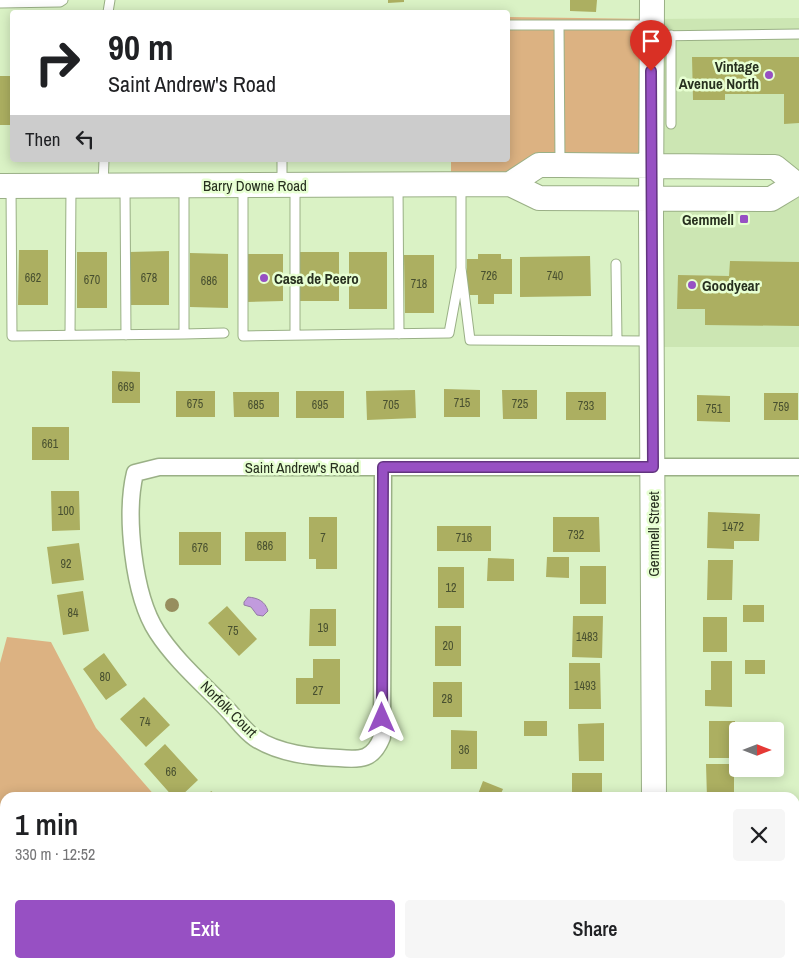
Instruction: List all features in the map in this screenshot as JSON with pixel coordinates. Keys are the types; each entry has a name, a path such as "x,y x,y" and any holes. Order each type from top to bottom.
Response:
{"main road":[{"name":"Gemmell Street","path":"652,0 658,32 651,166 654,792"},
{"name":"Barry Downe Road","path":"6,186 510,184 539,198 771,199 798,184 775,167 539,165 510,184"}],"street":[{"name":"Saint Andrew's Road","path":"135,472 159,467 799,467"},
{"name":"Norfolk Court","path":"135,472 131,490 131,516 137,574 144,601 156,631 170,650 254,738 274,747 312,756 354,759 368,757 377,749 382,738 383,467"}],"lane":[{"path":"0,3 60,2 63,0"},
{"path":"559,24 560,165"},
{"path":"510,25 559,24 658,32 799,34"},
{"path":"658,32 671,124"},
{"path":"105,162 114,186 126,335"},
{"path":"282,162 288,185 295,335"},
{"path":"398,184 399,334"},
{"path":"461,184 461,268 470,340 652,341"},
{"path":"243,185 242,336 449,333 461,268"},
{"path":"6,186 12,336 224,334"},
{"path":"70,335 71,186"},
{"path":"184,186 184,334"},
{"path":"616,264 616,341"}],"shaded area":[{"path":"510,17 650,19 650,164 621,164 509,182 451,182 451,162 510,162"},
{"path":"799,18 799,347 651,347 650,200 771,200 784,172 650,164 650,19"},
{"path":"248,597 261,601 268,611 263,616 257,615 251,607 244,605"},
{"path":"7,637 51,642 96,728 152,792 0,792 0,663"}],"building":[{"path":"388,0 404,0 404,2 388,3"},
{"path":"570,0 597,0 596,12 570,11"},
{"path":"692,57 799,57 799,123 784,124 784,94 725,94 725,100 693,100"},
{"path":"0,76 10,76 10,125 0,125"},
{"path":"19,250 48,250 48,305 18,305"},
{"path":"169,251 169,305 129,305 129,252"},
{"path":"77,252 107,252 107,308 77,308"},
{"path":"299,252 339,252 339,301 299,301"},
{"path":"349,252 387,252 387,309 349,309"},
{"path":"190,253 228,254 228,308 190,307"},
{"name":"Casa de Peero","path":"246,254 283,254 283,301 246,302"},
{"path":"478,254 501,254 501,259 512,259 512,294 494,294 494,304 478,304 478,295 467,295 467,259 478,259"},
{"path":"404,255 434,255 434,313 405,313"},
{"path":"590,256 591,296 520,297 520,257"},
{"path":"730,261 799,262 799,326 705,325 705,309 677,309 678,275 729,276"},
{"path":"112,371 140,372 140,403 112,403"},
{"path":"444,389 480,390 480,417 444,417"},
{"path":"415,390 416,418 367,420 366,391"},
{"path":"502,390 537,390 537,419 503,419"},
{"path":"176,391 215,391 215,417 176,417"},
{"path":"296,391 344,391 344,418 296,418"},
{"path":"233,392 279,392 279,417 234,417"},
{"path":"566,392 606,392 606,420 566,420"},
{"path":"764,393 798,393 798,420 764,420"},
{"path":"697,395 730,396 730,422 697,421"},
{"path":"32,427 69,427 69,460 32,460"},
{"path":"51,491 79,491 80,530 52,531"},
{"path":"708,512 760,514 759,541 734,541 734,549 707,548"},
{"path":"309,517 337,517 337,569 316,569 316,559 309,559"},
{"path":"553,517 599,517 600,552 553,552"},
{"path":"437,526 491,526 491,551 437,551"},
{"path":"179,532 221,532 221,565 179,565"},
{"path":"245,532 286,532 286,561 245,561"},
{"path":"79,543 84,580 52,584 47,547"},
{"path":"547,557 569,557 569,578 546,577"},
{"path":"488,558 514,559 514,581 487,581"},
{"path":"708,560 733,560 732,600 707,600"},
{"path":"580,566 606,566 606,604 580,604"},
{"path":"438,567 464,567 464,608 438,608"},
{"path":"83,591 89,631 63,635 57,595"},
{"path":"743,605 764,605 764,622 743,622"},
{"path":"227,606 257,639 239,656 208,623"},
{"path":"310,609 336,609 336,646 309,646"},
{"path":"573,616 603,616 602,658 572,657"},
{"path":"703,617 727,617 727,652 703,652"},
{"path":"435,626 461,626 461,666 435,666"},
{"path":"104,653 127,685 106,700 83,669"},
{"path":"313,659 340,659 340,704 296,704 296,678 313,678"},
{"path":"745,660 765,660 765,674 745,674"},
{"path":"711,661 732,661 732,707 705,706 705,690 711,690"},
{"path":"569,663 600,663 601,709 569,709"},
{"path":"433,682 462,682 462,717 433,717"},
{"path":"144,697 170,725 146,747 120,719"},
{"path":"524,721 547,721 547,736 524,736"},
{"path":"709,721 735,721 729,722 729,758 709,758"},
{"path":"604,723 604,761 579,761 578,724"},
{"path":"451,730 477,731 477,769 451,769"},
{"path":"165,744 198,780 185,792 169,792 144,764"},
{"path":"706,764 729,764 729,778 734,778 734,792 707,792"},
{"path":"572,773 602,773 602,792 572,792"},
{"path":"483,781 503,789 502,792 479,792"}],"place":[{"name":"Vintage Avenue North","path":"769,75"},
{"name":"Gemmell","path":"744,219"},
{"name":"Casa de Peero","path":"264,278"},
{"name":"Goodyear","path":"692,285"}],"route":[{"path":"382,718 383,467 653,467 651,71"}]}
